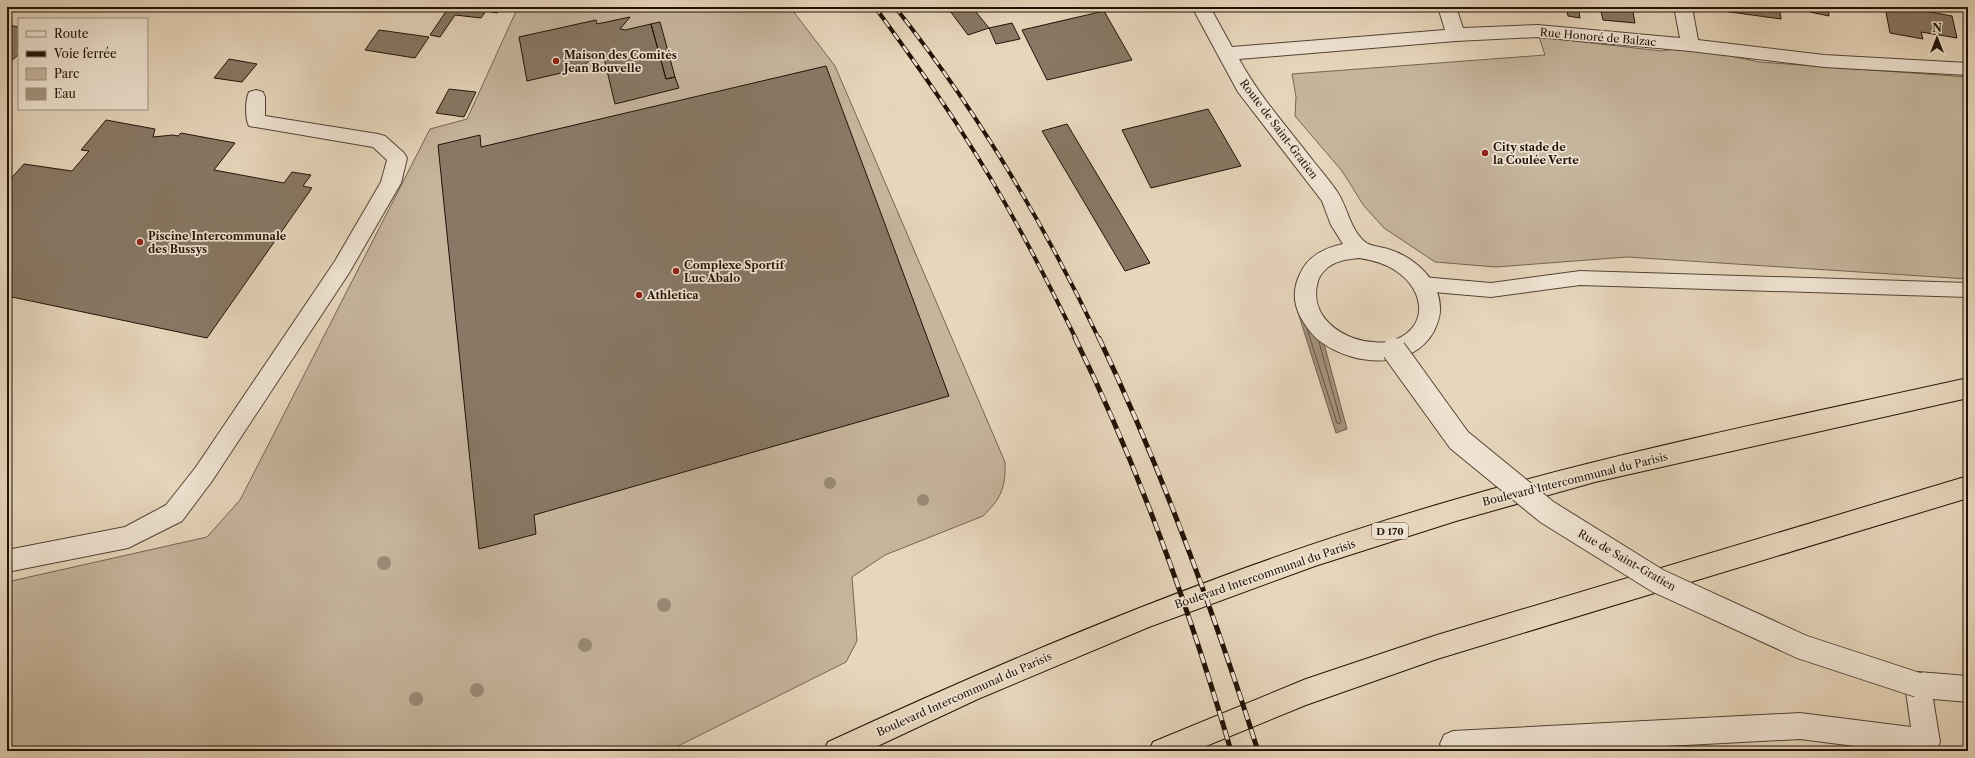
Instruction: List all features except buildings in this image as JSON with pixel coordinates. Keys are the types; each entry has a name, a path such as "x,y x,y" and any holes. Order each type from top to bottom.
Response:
{"highway":[{"name":"Boulevard Intercommunal du Parisis","path":"837,751 970,690 1146,616 1315,555 1456,510 1595,472 1731,440 1968,388"},
{"path":"1162,751 1306,692 1437,646 1968,487"}],"street":[{"name":"Route de Saint-Gratien","path":"1201,7 1245,87 1330,198 1341,225 1359,250"},
{"path":"1447,7 1456,35"},
{"path":"1683,7 1690,45"},
{"name":"Rue Honoré de Balzac","path":"1227,54 1456,35 1538,31 1690,45 1824,61 1968,68"},
{"path":"7,561 128,537 174,513 204,474 342,267 391,183 397,158 378,141 256,121 256,97"},
{"path":"1359,250 1377,253 1395,260 1410,270 1422,284 1429,300 1430,316 1424,331 1412,343 1394,350 1373,352 1350,347 1330,337 1315,322 1306,305 1304,288 1309,272 1321,260 1338,252 1359,250"},
{"name":"Rue de Saint-Gratien","path":"1394,350 1459,440 1547,512 1658,581 1802,646 1918,685 1968,689"},
{"path":"1453,744 1800,726 1928,746 1918,685"}],"lane":[{"path":"1422,284 1491,290 1580,278 1968,290"}],"green space":[{"name":"Athletica","path":"518,7 790,7 835,66 1005,462 1005,479 1001,492 994,504 983,516 885,555 852,577 857,641 846,662 668,751 7,751 7,582 207,537 240,500 430,129 467,119"},
{"path":"1539,37 1661,51 1690,47 1759,62 1968,77 1968,279 1627,257 1496,267 1435,262 1384,228 1364,206 1342,171 1295,116 1296,97 1292,74 1545,55"}],"water":[{"path":"1305,273 1347,429 1336,433 1296,306 1296,284"}],"railway":[{"path":"875,7 932,87 995,186 1024,236 1076,339"},
{"path":"895,7 953,85 1006,167 1055,252 1099,339"},
{"path":"1075,338 1121,439 1162,542 1181,594 1231,751"},
{"path":"1099,338 1145,439 1166,490 1205,594 1258,751"}],"place":[{"name":"Maison des Comités Jean Bouvelle","path":"556,61"},
{"name":"City stade de la Coulée Verte","path":"1485,153"},
{"name":"Piscine Intercommunale des Bussys","path":"140,242"},
{"name":"Complexe Sportif Luc Abalo","path":"676,271"},
{"name":"Athletica","path":"639,295"}]}
